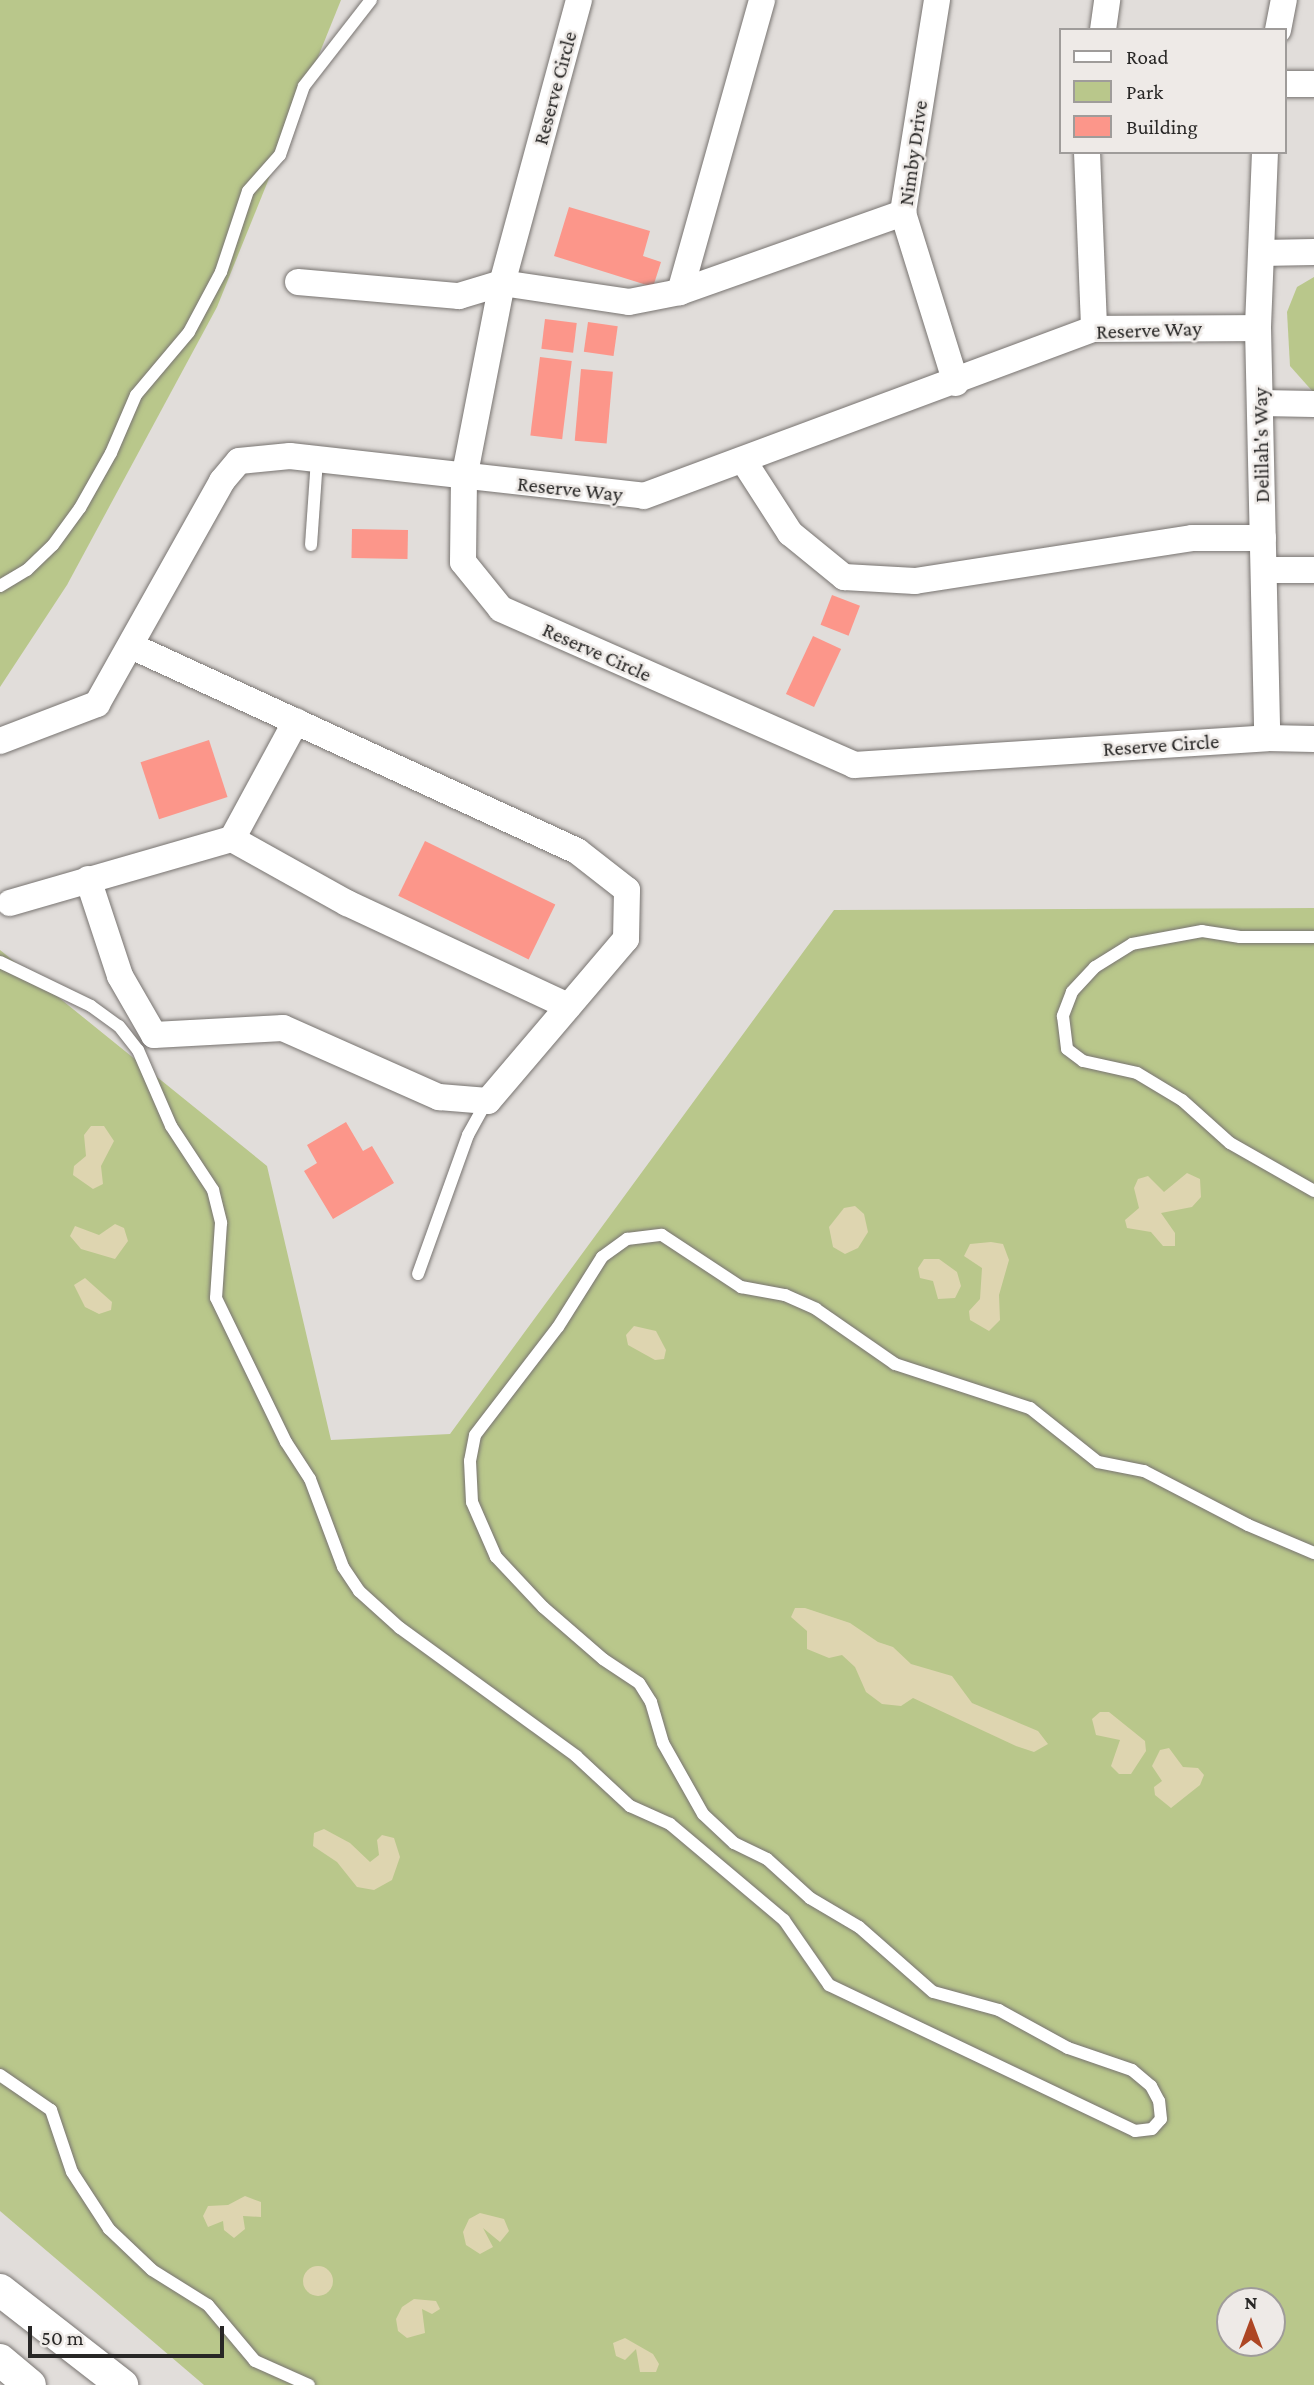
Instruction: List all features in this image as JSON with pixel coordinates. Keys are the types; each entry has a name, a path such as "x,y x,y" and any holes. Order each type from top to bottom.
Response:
{"street":[{"name":"Reserve Circle","path":"579,0 502,283 464,479 463,562 500,609 853,765 1268,738 1314,739"},
{"path":"680,292 762,0"},
{"name":"Nimby Drive","path":"937,0 903,212 956,383"},
{"path":"1103,28 1107,0"},
{"path":"1278,28 1284,0"},
{"path":"1286,84 1314,84"},
{"path":"1087,154 1094,329"},
{"name":"Delilah's Way","path":"1265,154 1258,328 1268,738"},
{"path":"298,282 459,296 502,283 629,302 680,292 903,212"},
{"path":"1261,253 1314,252"},
{"name":"Reserve Way","path":"0,741 97,705 222,481 239,461 290,456 464,479 644,496 956,383 1094,329 1258,328"},
{"path":"1260,403 1314,404"},
{"path":"743,460 790,533 844,577 915,581 1192,538 1263,538"},
{"path":"1264,570 1314,570"},
{"path":"88,879 120,976 154,1035 283,1028 439,1097 488,1101 626,939 627,891 577,850 131,646"},
{"path":"232,839 296,721"},
{"path":"10,903 232,839 311,885 568,1006"},
{"path":"0,2290 122,2385"},
{"path":"0,2360 30,2385"}],"lane":[{"path":"0,586 27,570 53,545 80,508 111,453 136,395 189,332 221,272 248,191 280,155 304,86 371,0"},
{"path":"311,545 317,460"},
{"path":"1314,937 1240,937 1202,931 1132,944 1095,967 1072,992 1063,1016 1067,1049 1083,1061 1136,1073 1182,1100 1230,1143 1314,1191"},
{"path":"0,962 91,1006 119,1026 138,1050 171,1126 213,1190 220,1223 216,1298 286,1441 310,1479 343,1567 359,1591 400,1628 576,1756 630,1806 670,1824 784,1920 829,1985 1135,2131 1152,2130 1161,2119 1160,2101 1151,2086 1132,2070 1068,2048 999,2010 933,1992 859,1927 810,1898 766,1859 734,1843 703,1814 663,1743 651,1702 639,1683 553,1615 496,1557 472,1502 470,1461 475,1436 558,1327 602,1257 627,1240 662,1235 741,1287 785,1295 816,1309 895,1364 962,1382 1030,1408 1098,1462 1144,1471 1248,1525 1314,1553"},
{"path":"418,1274 468,1135 488,1101"},
{"path":"0,2076 51,2109 72,2172 109,2230 152,2270 208,2305 237,2346 255,2361 309,2385"}],"green space":[{"path":"0,0 341,0 217,307 67,585 0,687"},
{"path":"1314,277 1314,393 1290,366 1287,312 1297,287"},
{"path":"1314,908 1314,2385 204,2385 0,2211 0,950 267,1166 331,1440 450,1434 834,910"}],"sand":[{"path":"91,1126 104,1126 114,1141 101,1166 103,1184 93,1189 73,1175 74,1166 86,1156 84,1135"},
{"path":"1187,1173 1200,1179 1201,1197 1192,1207 1161,1213 1175,1233 1175,1246 1163,1246 1151,1232 1127,1228 1125,1220 1139,1208 1134,1188 1138,1179 1148,1176 1164,1192"},
{"path":"855,1206 864,1214 868,1232 858,1248 845,1254 833,1247 829,1227 844,1208"},
{"path":"115,1224 124,1228 128,1241 115,1259 81,1249 70,1236 75,1226 99,1235"},
{"path":"970,1244 1003,1244 1009,1260 999,1295 1000,1320 989,1331 970,1320 969,1311 980,1299 982,1268 964,1256"},
{"path":"924,1259 939,1259 957,1272 961,1286 955,1298 938,1299 933,1281 920,1278 918,1268"},
{"path":"85,1278 112,1302 111,1310 99,1314 85,1307 74,1285"},
{"path":"634,1326 656,1331 666,1350 664,1359 655,1360 628,1345 626,1335"},
{"path":"795,1608 805,1608 850,1623 878,1642 893,1647 911,1664 952,1676 972,1703 1038,1731 1048,1744 1034,1752 1016,1746 913,1698 901,1706 882,1704 866,1692 855,1667 842,1655 829,1658 807,1649 807,1631 791,1617"},
{"path":"1100,1712 1109,1712 1145,1741 1146,1751 1131,1774 1119,1774 1111,1766 1120,1740 1096,1735 1092,1719"},
{"path":"1169,1748 1183,1767 1198,1768 1204,1775 1200,1785 1171,1808 1155,1795 1154,1787 1162,1781 1152,1766 1160,1750"},
{"path":"324,1829 350,1843 370,1862 379,1855 377,1840 382,1835 394,1838 400,1857 392,1880 374,1890 357,1887 337,1862 313,1846 314,1833"},
{"path":"245,2196 261,2202 261,2217 243,2216 245,2229 234,2238 224,2230 223,2221 208,2227 203,2216 208,2206 228,2205"},
{"path":"480,2213 504,2219 509,2231 500,2242 483,2228 493,2247 480,2254 466,2245 463,2232 469,2219"},
{"path":"318,2266 329,2270 333,2281 329,2292 318,2296 307,2292 303,2281 307,2270"},
{"path":"414,2299 436,2301 440,2309 432,2314 422,2309 425,2333 407,2338 398,2331 396,2319 402,2307"},
{"path":"625,2338 653,2354 659,2364 656,2372 640,2372 636,2349 625,2360 616,2356 613,2343"}],"building":[{"path":"569,207 650,231 643,256 661,262 653,287 554,256"},
{"path":"545,319 577,323 573,353 541,349"},
{"path":"588,322 618,326 614,356 584,352"},
{"path":"540,357 572,361 562,439 530,435"},
{"path":"581,369 613,372 607,444 575,441"},
{"path":"352,529 408,530 407,559 351,558"},
{"path":"832,595 860,606 849,636 821,625"},
{"path":"813,636 841,649 814,707 786,694"},
{"path":"209,740 228,797 159,819 141,762"},
{"path":"425,841 555,905 529,959 398,896"},
{"path":"346,1122 363,1151 372,1146 394,1183 333,1219 304,1171 317,1163 307,1145"}]}
